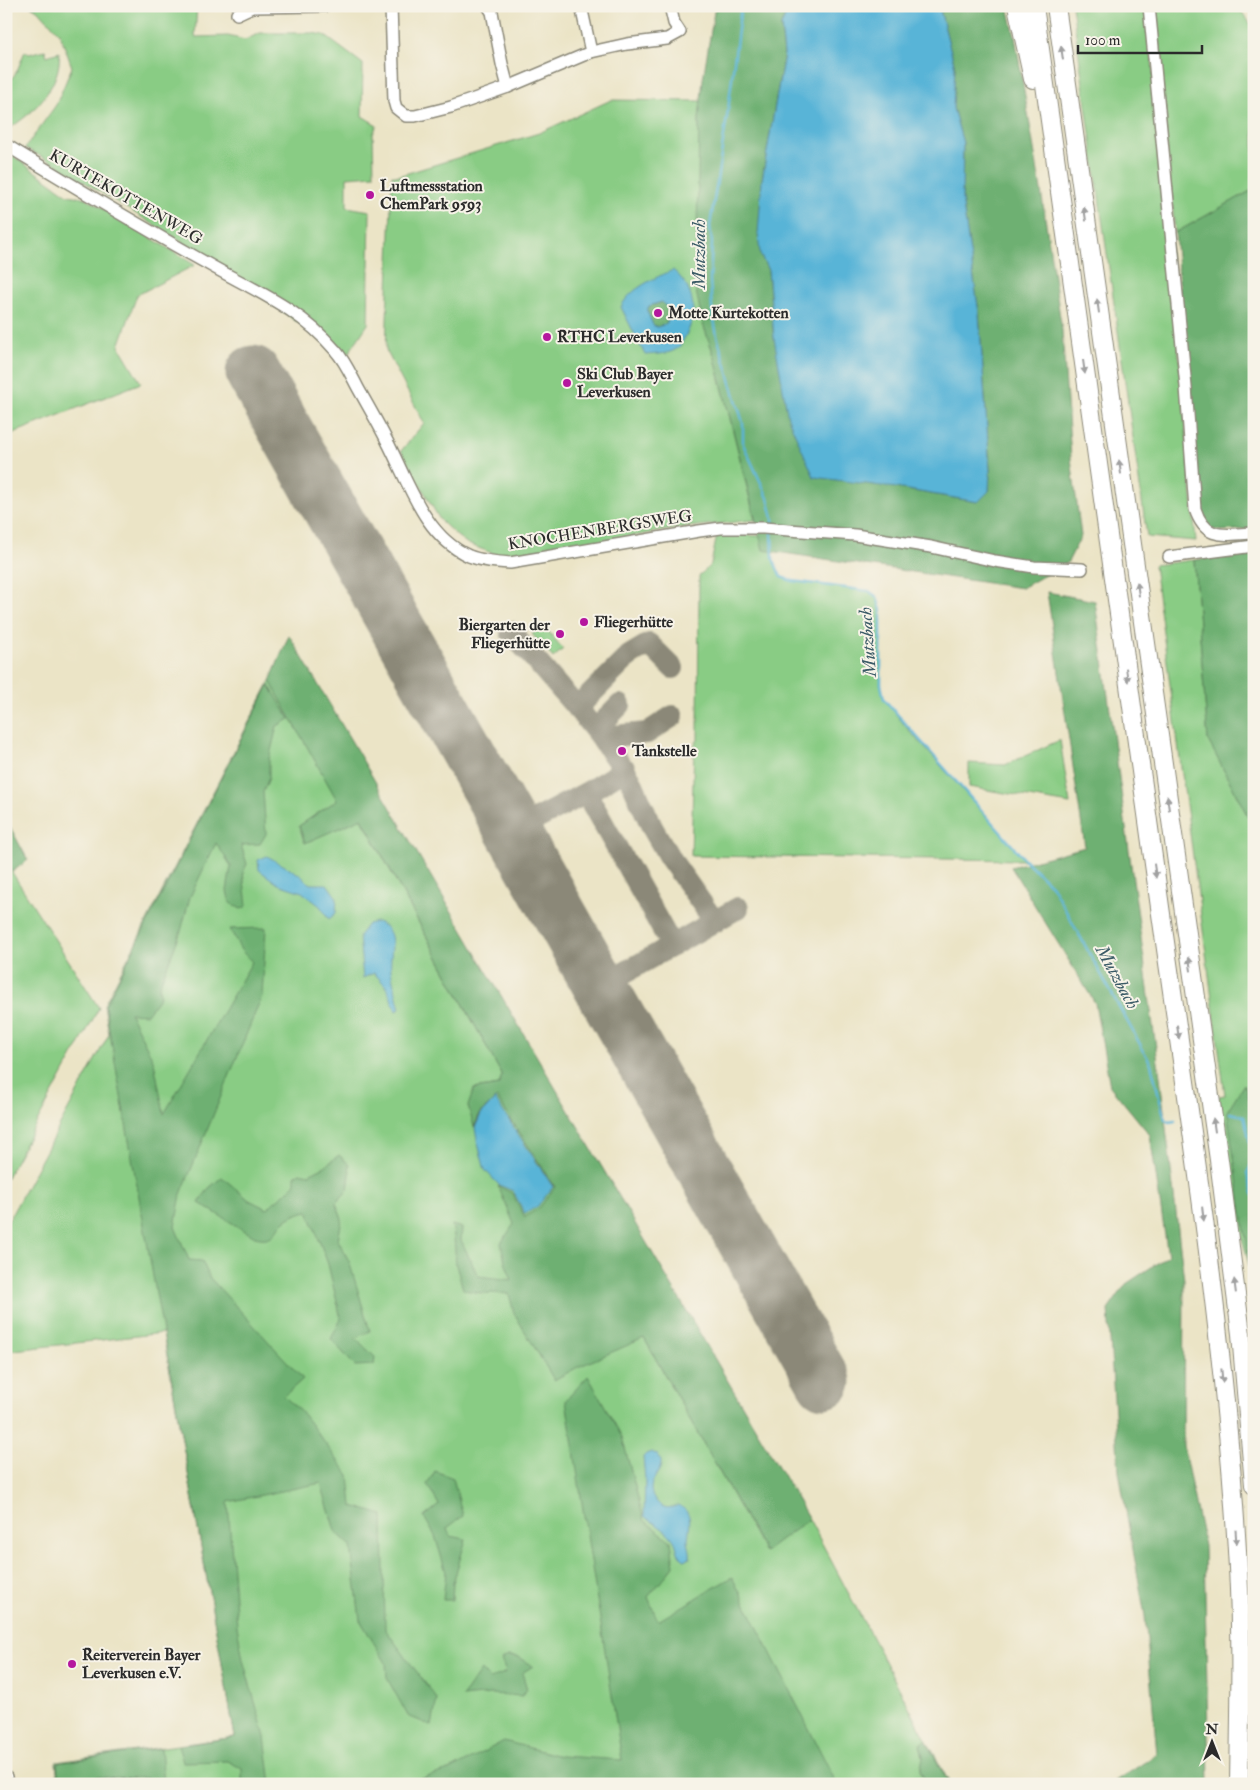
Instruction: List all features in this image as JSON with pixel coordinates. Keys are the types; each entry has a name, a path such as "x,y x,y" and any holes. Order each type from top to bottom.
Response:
{"highway":[{"path":"1017,6 1032,74 1042,140 1055,162"},
{"path":"1034,6 1197,1166 1218,1336 1238,1570 1241,1659 1239,1784"},
{"path":"1056,8 1219,1160 1241,1334 1254,1485"}],"street":[{"path":"237,14 252,8 324,6"},
{"path":"391,6 394,101 396,108 406,116 415,116 451,107 508,87 591,52 627,44 666,39 680,32 674,23 670,6"},
{"path":"488,6 492,12 508,87"},
{"path":"582,6 591,52"},
{"path":"1149,6 1186,387 1195,509 1200,523 1209,532 1220,534 1254,533"},
{"name":"KURTEKOTTENWEG","path":"6,145 68,183 230,276"},
{"name":"KNOCHENBERGSWEG","path":"230,276 282,304 310,324 336,351 349,370 388,442 412,493 430,523 455,547 469,556 488,561 510,563 699,530 763,528 893,541 1034,568 1082,569"},
{"path":"1169,557 1254,546"},
{"path":"6,1777 8,1784"}],"green space":[{"path":"31,6 197,6 195,37 228,36 245,40 260,33 312,33 324,35 363,64 362,116 377,125 373,134 374,175 347,177 347,207 370,211 368,324 346,357 208,258 50,161 25,148 56,105 72,67 60,34 40,12"},
{"path":"715,6 789,6 781,26 784,54 762,180 760,254 768,270 774,338 896,488 978,502 989,491 990,470 979,313 962,198 963,143 953,108 955,67 939,6 1008,6 1040,184 1062,330 1071,458 1081,536 1068,562 1022,588 763,550 715,358 703,324 696,291 699,120 703,79"},
{"path":"1072,6 1147,6 1196,541 1147,537"},
{"path":"1154,6 1237,6 1254,28 1254,189 1175,233"},
{"path":"45,50 47,56 59,52 59,64 51,87 35,108 6,130 6,87 17,71 25,51 29,54"},
{"name":"RTHC Leverkusen","path":"611,100 701,101 699,120 703,324 715,358 755,520 679,528 590,544 497,555 468,544 440,520 401,451 424,423 386,350 392,175 398,176 539,133"},
{"path":"6,151 68,195 86,198 195,265 137,295 119,346 141,383 6,436"},
{"path":"1254,189 1254,529 1220,531 1208,528 1198,508 1175,233"},
{"path":"663,302 668,308 669,318 666,324 657,327 653,325 647,311 649,306"},
{"path":"717,535 772,536 773,559 781,577 793,581 869,591 877,597 881,610 881,684 884,699 907,728 1025,860 691,856 694,745 698,740 699,576 711,564"},
{"path":"1254,552 1254,828 1208,740 1194,560"},
{"path":"1194,560 1208,740 1254,828 1254,1113 1244,1084 1235,1099 1254,1283 1234,1209 1219,1096 1225,1095 1154,565"},
{"path":"1047,592 1095,601 1160,1077 1184,1280 1183,1446 1204,1546 1209,1784 1112,1784 1157,1754 1145,1616 1119,1472 1108,1310 1126,1284 1168,1256 1150,1135 1110,1086 1095,1003 1011,867 1085,847"},
{"path":"543,625 563,649 553,658 532,634"},
{"path":"289,635 809,1519 765,1552 644,1338 578,1367 554,1380 514,1313 509,1294 480,1293 463,1289 456,1265 452,1225 462,1228 461,1240 478,1276 512,1280 505,1262 501,1243 514,1224 498,1186 512,1193 525,1217 540,1207 555,1187 497,1098 480,1113 474,1127 468,1106 474,1089 499,1085 502,1075 362,818 305,843 299,826 337,800 270,681"},
{"path":"6,672 9,825 28,860 12,872 6,863"},
{"path":"270,681 338,800 299,826 305,843 361,817 502,1075 499,1085 474,1089 475,1126 480,1113 497,1098 555,1188 644,1338 764,1551 809,1519 950,1784 58,1784 56,1762 235,1737 163,1333 6,1351 6,1225 109,1034 104,1005"},
{"path":"269,685 290,719 277,726 269,759 269,778 263,792 266,834 260,844 241,845 247,864 243,872 247,906 241,909 230,903 227,891 231,866 216,843 190,897 181,931 159,987 160,997 147,1014 130,1013 154,1062 164,1114 252,962 241,950 230,929 266,928 262,996 181,1194 175,1227 189,1260 202,1261 210,1278 303,1379 284,1396 303,1414 349,1475 352,1506 383,1515 385,1629 437,1699 432,1726 408,1716 387,1678 386,1663 360,1620 351,1546 335,1531 321,1483 228,1502 237,1626 243,1660 265,1737 271,1784 242,1784 242,1769 228,1761 183,1762 178,1746 235,1737 105,1006"},
{"path":"1060,740 1070,804 969,787 969,763 1005,765"},
{"path":"6,863 99,1008 6,1179"},
{"path":"1244,1084 1254,1113 1254,1294 1227,1111"},
{"path":"339,1155 349,1164 350,1175 348,1190 336,1203 342,1219 338,1240 349,1261 370,1331 355,1338 375,1357 374,1365 355,1366 331,1339 341,1319 328,1264 308,1211 290,1217 273,1235 262,1238 255,1237 199,1203 209,1188 222,1177 249,1200 267,1209 295,1184 295,1176 299,1172 309,1174 325,1166"},
{"path":"588,1376 622,1437 644,1520 671,1541 674,1566 648,1597 658,1621 732,1577 837,1784 405,1784 452,1769 504,1741 560,1756 622,1760 566,1400"},
{"path":"435,1471 453,1478 463,1516 447,1528 450,1536 466,1539 453,1583 452,1600 443,1600 446,1572 435,1536 424,1517 439,1505 427,1484"},
{"path":"508,1656 519,1657 533,1666 522,1673 527,1689 522,1696 491,1694 462,1697 481,1670 490,1679 506,1672 501,1660"},
{"path":"925,1740 949,1784 927,1784 920,1771 923,1757 920,1744"},
{"path":"161,1748 164,1784 147,1784 147,1778 97,1777 96,1783 59,1784 57,1763"}],"water":[{"path":"789,6 939,6 955,67 953,108 963,143 962,198 979,313 990,470 989,491 978,502 814,477 788,418 774,338 768,270 760,254 758,233 762,180 784,54 781,26"},
{"path":"673,270 686,285 690,293 693,310 692,319 685,337 676,350 663,354 645,355 621,307 630,294 637,289","holes":["662,302 668,308 669,318 666,324 657,327 653,325 647,311 649,306"]},
{"path":"267,856 299,874 310,884 327,884 337,898 336,913 329,919 320,906 302,892 278,884 259,870 258,860"},
{"path":"377,922 389,931 391,936 391,970 400,1009 396,1011 386,986 374,973 363,978 359,936 368,924"},
{"path":"495,1099 553,1187 538,1206 525,1214 513,1191 499,1185 485,1170 478,1144 475,1128 481,1114"},
{"path":"651,1452 657,1454 661,1461 661,1466 651,1490 657,1502 669,1508 678,1505 687,1512 689,1517 688,1542 690,1558 684,1560 670,1536 644,1516 645,1479 643,1457"}],"waterway":[{"name":"Mutzbach","path":"741,6 728,110 710,226 712,243 710,280 712,309 717,336 743,423 743,444 768,498 773,525"},
{"name":"Mutzbach","path":"772,531 773,559 781,577 793,581 869,591 877,597 881,610 881,684 884,699 1025,860 1052,886 1151,1064 1165,1120 1169,1122 1175,1121"},
{"name":"Mutzbach","path":"1230,1113 1244,1116 1254,1159"},
{"name":"Mutzbach","path":"1254,1160 1247,1173 1254,1196"}],"taxiway":[{"path":"511,632 577,708"},
{"path":"673,668 649,644 629,656 577,708 630,778 652,827 669,857 715,922"},
{"path":"595,730 620,705"},
{"path":"601,737 647,733 673,716"},
{"path":"514,831 586,793 625,769"},
{"path":"586,793 672,946"},
{"path":"601,986 738,908"}],"runway":[{"path":"253,373 824,1381"}],"place":[{"name":"Luftmessstation ChemPark 9593","path":"370,195"},
{"name":"Motte Kurtekotten","path":"658,313"},
{"name":"RTHC Leverkusen","path":"547,337"},
{"name":"Ski Club Bayer Leverkusen","path":"567,383"},
{"name":"Fliegerhütte","path":"584,622"},
{"name":"Biergarten der Fliegerhütte","path":"560,634"},
{"name":"Tankstelle","path":"622,751"},
{"name":"Reiterverein Bayer Leverkusen e.V.","path":"72,1664"}]}
